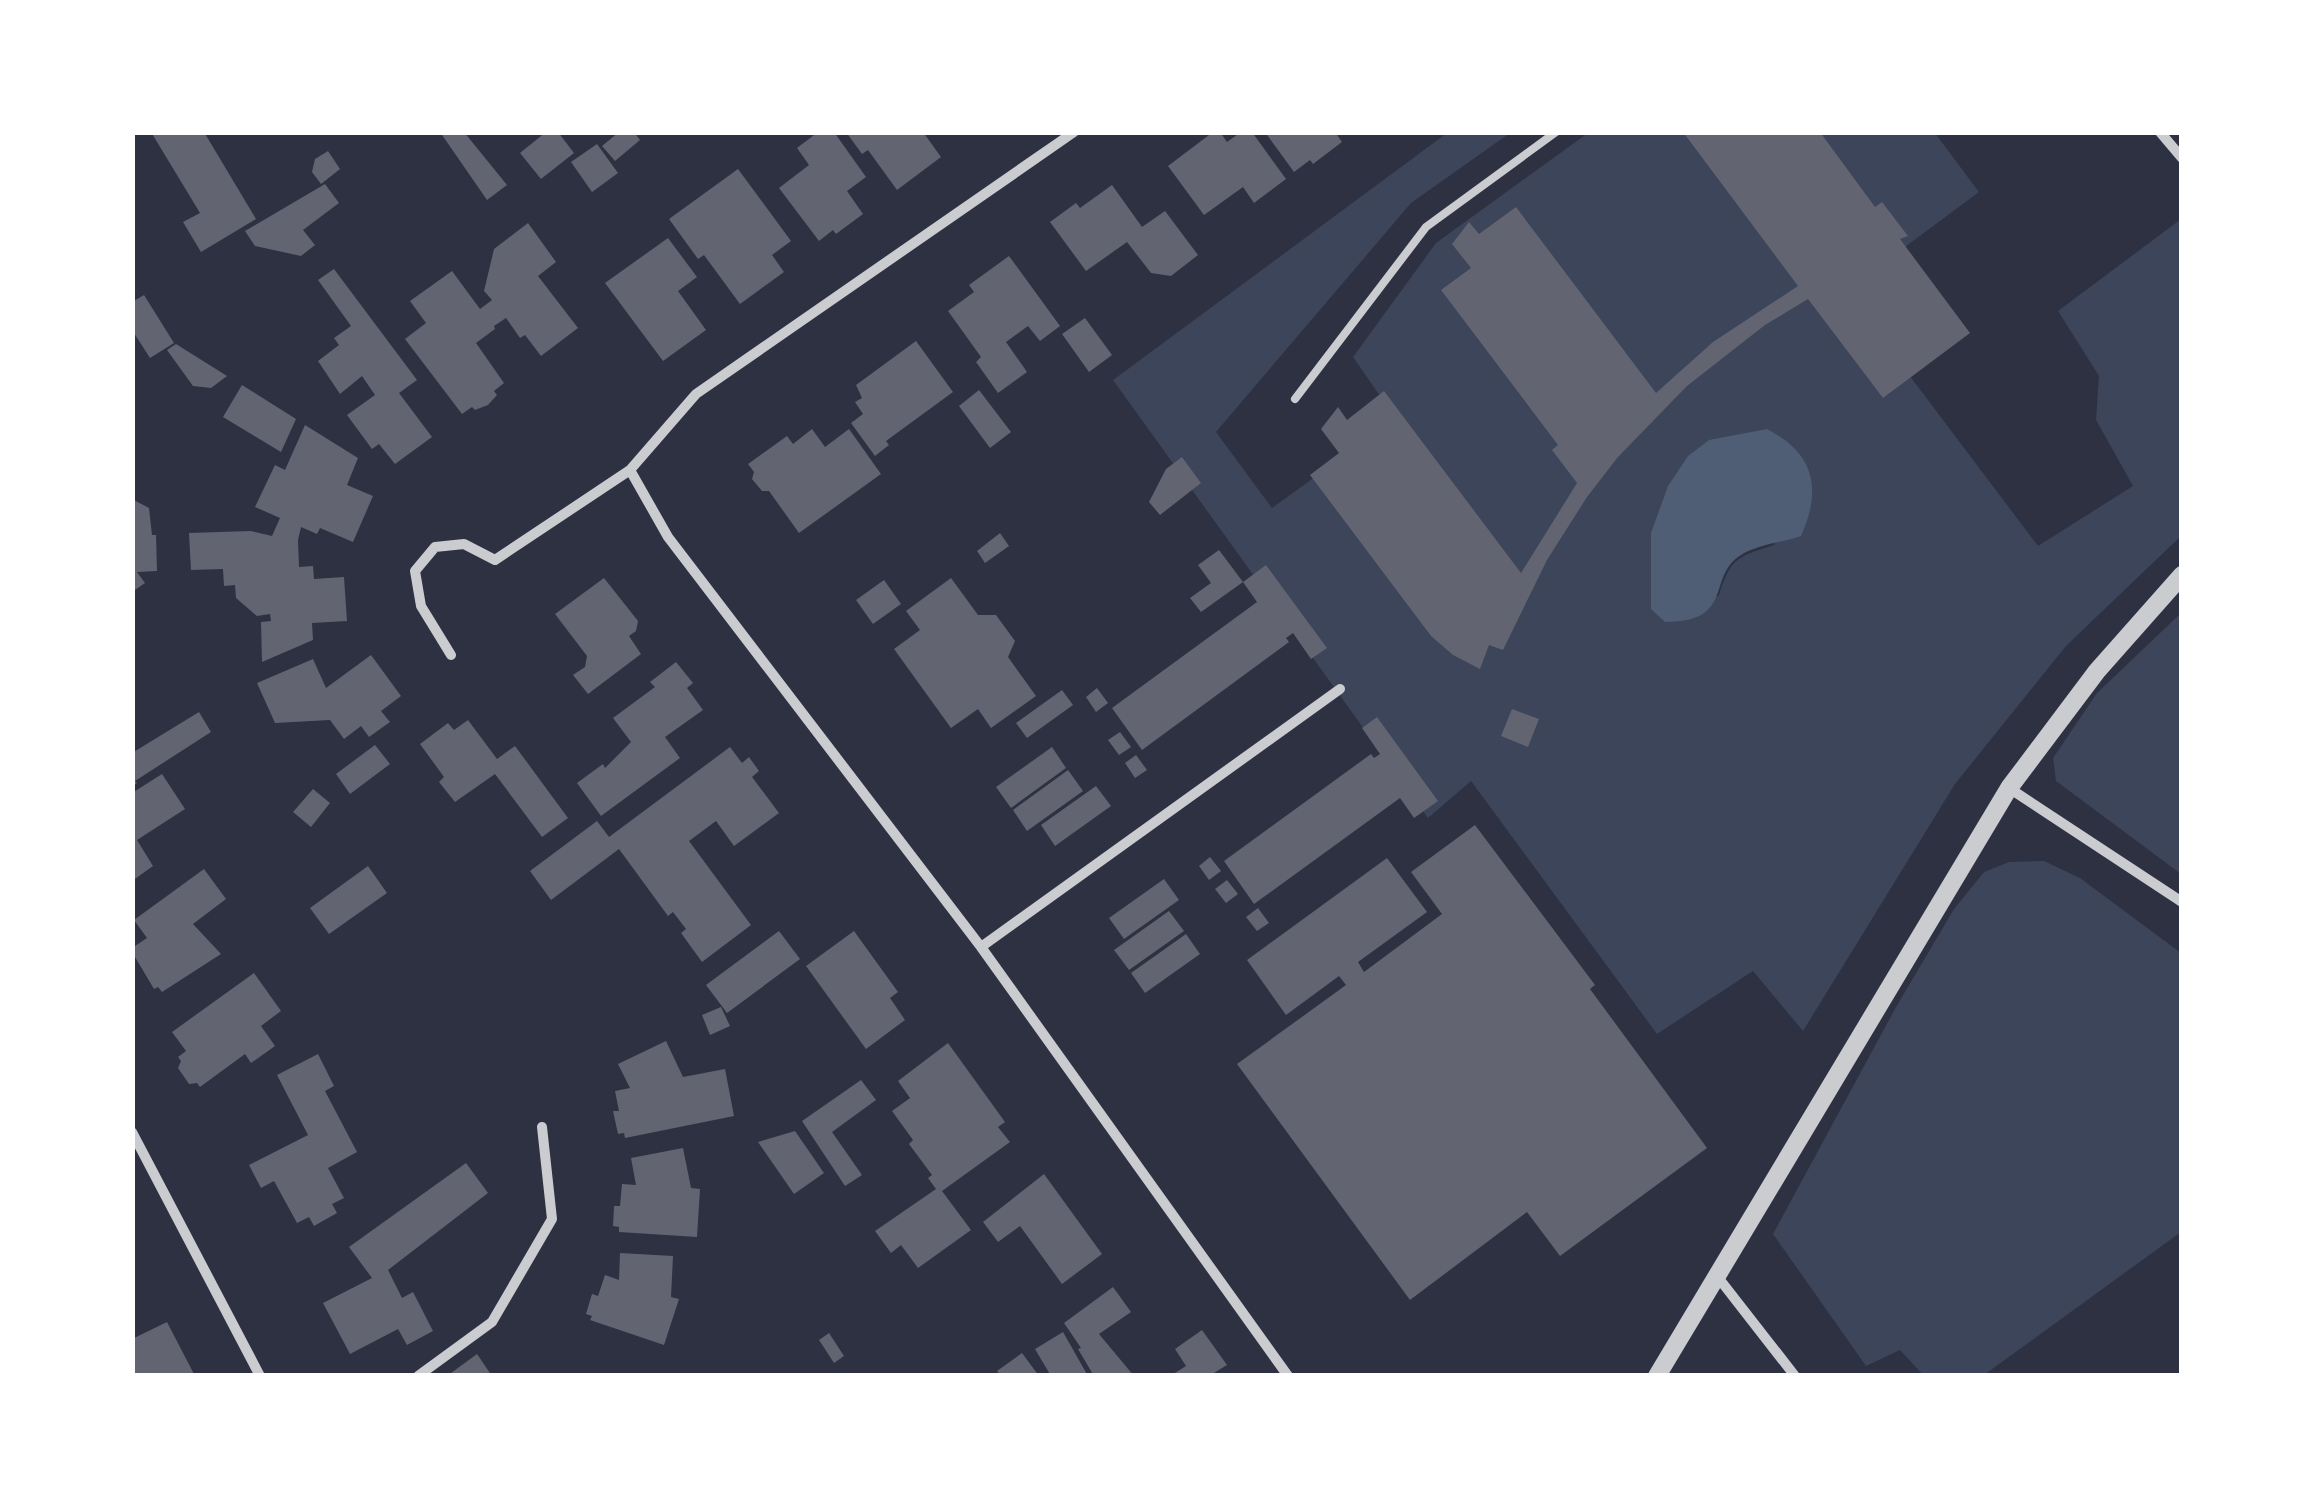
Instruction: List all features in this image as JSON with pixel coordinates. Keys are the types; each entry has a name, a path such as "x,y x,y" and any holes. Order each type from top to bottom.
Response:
{"street":[{"path":"451,655 421,606 415,572 434,547 464,544 495,560 630,470 696,394 1074,132"},
{"path":"2160,132 2182,158"},
{"path":"630,470 668,537 981,947 1288,1376"},
{"path":"1657,1376 2009,788 2096,670 2182,575"},
{"path":"981,947 1340,689"},
{"path":"2009,788 2182,902"},
{"path":"418,1376 492,1322 552,1219 542,1126"},
{"path":"132,1132 260,1376"},
{"path":"1717,1276 1794,1376"}],"lane":[{"path":"1296,399 1426,227 1556,132"}],"shaded area":[{"path":"1447,133 1510,133 1411,203 1216,432 1272,508 1341,458 1380,396 1353,357 1436,243 1588,133 1935,133 1979,192 1905,247 1891,351 2038,546 2133,486 2096,420 2099,376 2058,311 2181,219 2181,536 2066,646 1955,784 1803,1031 1753,971 1657,1034 1471,781 1428,818 1113,380","holes":["1805,463 1774,545 1738,560 1727,573 1719,595 1665,622"]},
{"path":"1767,429 1796,450 1810,474 1811,503 1801,536 1741,555 1724,574 1711,606 1702,614 1665,622 1651,609 1651,533 1668,486 1688,456 1709,440"},
{"path":"2181,613 2181,874 2056,781 2053,758 2097,693"},
{"path":"2044,861 2080,878 2181,953 2181,1232 1984,1375 1923,1375 1900,1350 1866,1366 1773,1234 1954,909 1984,872 2009,862"}],"building":[{"path":"151,132 204,132 256,219 201,252 183,222 200,213"},
{"path":"440,132 464,132 507,185 487,200"},
{"path":"546,132 558,132 574,153 541,179 520,153"},
{"path":"619,132 634,132 640,140 615,161 602,146"},
{"path":"818,132 834,132 866,177 847,191 863,214 819,241 779,188 809,165 797,148"},
{"path":"846,132 923,132 941,157 897,190 868,150 862,154"},
{"path":"1213,132 1220,132 1227,142 1241,132 1252,132 1286,179 1254,203 1243,187 1204,215 1168,166"},
{"path":"1265,132 1335,132 1342,142 1313,164 1310,160 1294,172"},
{"path":"1683,132 1820,132 1875,207 1882,202 1908,236 1900,239 1970,333 1883,398 1808,299 1765,325 1687,386 1618,457 1547,560 1503,650 1489,645 1480,669 1453,655 1431,636 1310,475 1339,453 1321,429 1338,407 1347,420 1384,391 1521,573 1577,483 1552,450 1558,445 1441,290 1471,268 1452,244 1469,222 1479,234 1516,207 1656,393 1713,342 1798,286"},
{"path":"597,144 618,173 592,192 571,162"},
{"path":"328,151 340,169 321,184 312,172 315,159"},
{"path":"738,169 791,241 772,255 784,272 740,304 704,255 698,259 669,219"},
{"path":"325,184 339,203 303,230 315,245 301,256 255,246 245,231"},
{"path":"1112,185 1142,227 1165,211 1198,255 1171,276 1151,273 1127,242 1086,271 1050,222 1076,203 1080,208"},
{"path":"528,223 556,262 538,276 578,328 541,356 525,335 520,338 506,318 494,326 476,343 504,383 494,391 497,395 488,405 475,410 472,407 462,414 405,339 426,323 410,301 452,271 480,309 492,300 484,291 494,249"},
{"path":"668,238 697,277 678,291 706,330 663,361 605,283"},
{"path":"1009,256 1060,326 1040,341 1028,326 1006,342 1027,372 998,393 976,362 981,357 948,311 974,292 969,285"},
{"path":"334,269 417,380 399,393 432,437 395,464 379,444 372,449 347,415 375,395 362,376 340,394 318,361 339,345 334,338 351,326 318,280"},
{"path":"144,295 174,343 150,358 132,330 132,302"},
{"path":"1085,318 1112,355 1089,372 1062,334"},
{"path":"916,341 953,392 886,441 889,445 875,456 851,423 863,414 855,402 862,398 856,385"},
{"path":"176,344 227,376 211,388 193,386 167,350"},
{"path":"242,385 296,419 281,452 223,417"},
{"path":"979,390 1011,432 990,448 959,406"},
{"path":"305,425 358,458 347,485 373,496 353,542 320,528 317,534 301,527 298,540 299,567 313,566 314,579 344,577 347,621 312,623 313,640 262,662 261,622 271,621 270,614 257,616 236,598 235,585 224,586 223,569 191,570 189,533 251,531 272,536 280,518 255,507 275,465 285,470"},
{"path":"812,429 825,447 849,429 881,474 799,533 769,491 762,491 752,479 754,472 748,464 787,436 793,444"},
{"path":"1182,457 1201,483 1160,515 1149,502 1166,469"},
{"path":"132,499 149,508 152,535 156,535 157,571 137,572 145,583 132,592"},
{"path":"1000,533 1009,546 985,563 977,551"},
{"path":"1219,550 1243,582 1201,612 1190,598 1211,583 1198,565"},
{"path":"1266,565 1327,648 1311,659 1293,633 1286,638 1289,642 1142,750 1112,708 1257,602 1243,582"},
{"path":"604,578 638,621 636,631 629,636 641,654 588,694 573,675 585,667 587,656 555,614"},
{"path":"951,578 978,615 996,615 1015,641 1008,657 1036,696 991,728 978,709 951,728 894,649 920,630 906,611"},
{"path":"884,580 901,604 873,624 856,600"},
{"path":"371,655 401,696 381,711 390,722 369,737 361,726 344,739 330,720 275,723 257,683 313,659 326,688"},
{"path":"676,662 693,683 687,688 703,710 665,737 680,758 601,816 577,783 603,764 605,768 631,742 613,718 655,687 650,682"},
{"path":"1097,688 1108,703 1096,712 1086,697"},
{"path":"1062,690 1073,705 1027,738 1016,723"},
{"path":"1512,709 1539,719 1528,747 1501,736"},
{"path":"199,712 211,732 132,786 132,753"},
{"path":"1377,717 1438,801 1414,818 1400,798 1254,904 1224,861 1371,754 1374,758 1380,754 1362,728"},
{"path":"468,720 497,759 515,746 568,818 542,837 495,774 455,802 439,782 444,777 420,744 448,723 454,730"},
{"path":"1120,732 1131,747 1119,755 1108,740"},
{"path":"375,745 390,764 350,794 336,774"},
{"path":"730,747 742,763 749,757 759,771 752,777 779,813 734,846 716,821 689,841 751,925 702,962 681,933 686,929 673,912 668,916 619,849 551,900 530,871 597,821 609,837"},
{"path":"1052,747 1066,768 1011,808 996,787"},
{"path":"1136,755 1147,770 1135,778 1125,763"},
{"path":"1068,770 1083,791 1027,831 1013,810"},
{"path":"162,774 185,809 137,840 153,866 132,881 132,793"},
{"path":"1096,786 1111,806 1055,846 1041,825"},
{"path":"313,789 330,803 311,827 293,812"},
{"path":"1475,825 1595,985 1590,989 1707,1148 1560,1256 1527,1212 1410,1300 1237,1064 1346,985 1339,976 1286,1015 1247,960 1387,858 1427,912 1358,962 1364,972 1442,914 1411,872"},
{"path":"1210,857 1221,871 1209,880 1199,866"},
{"path":"368,866 387,893 329,934 310,908"},
{"path":"204,869 226,899 193,924 221,954 162,992 158,987 154,989 132,952 147,938 134,920"},
{"path":"1164,879 1179,900 1124,939 1109,918"},
{"path":"1227,880 1238,894 1226,903 1215,889"},
{"path":"1258,908 1269,923 1257,931 1246,917"},
{"path":"1169,911 1184,931 1129,970 1114,950"},
{"path":"779,931 800,959 727,1013 706,985"},
{"path":"854,931 898,992 890,998 905,1020 866,1049 806,966"},
{"path":"1186,934 1200,954 1145,993 1131,973"},
{"path":"254,973 281,1011 261,1026 275,1046 251,1063 245,1054 200,1087 197,1083 189,1084 178,1068 178,1057 186,1051 172,1032"},
{"path":"721,1007 730,1026 710,1035 702,1015"},
{"path":"666,1041 683,1077 725,1069 734,1116 625,1138 624,1133 618,1134 613,1111 619,1111 615,1091 630,1088 618,1064"},
{"path":"948,1043 1005,1122 998,1127 1010,1142 942,1191 971,1230 918,1268 901,1245 891,1253 875,1231 936,1189 928,1178 932,1175 909,1144 913,1140 892,1111 910,1098 898,1081"},
{"path":"318,1054 334,1086 325,1091 357,1152 328,1168 344,1198 332,1204 337,1213 314,1226 309,1217 297,1223 274,1181 261,1188 249,1165 308,1135 277,1075"},
{"path":"861,1080 876,1100 832,1132 862,1175 845,1186 802,1121"},
{"path":"795,1131 824,1173 794,1194 758,1142"},
{"path":"683,1148 691,1188 700,1189 697,1237 619,1232 619,1227 613,1226 614,1206 620,1206 622,1184 636,1185 631,1158"},
{"path":"466,1163 488,1193 388,1270 402,1298 413,1292 433,1331 407,1345 398,1329 350,1354 323,1303 372,1278 349,1247"},
{"path":"1044,1174 1102,1254 1062,1284 1020,1226 998,1242 983,1222"},
{"path":"620,1253 673,1256 671,1297 679,1299 664,1345 590,1320 592,1316 586,1314 592,1294 598,1296 605,1275 619,1280"},
{"path":"1113,1287 1131,1312 1099,1334 1134,1376 1094,1376 1064,1323"},
{"path":"167,1322 195,1376 132,1376 132,1339"},
{"path":"1202,1330 1227,1365 1209,1376 1170,1376 1186,1366 1175,1349"},
{"path":"1063,1332 1088,1376 1051,1376 1035,1349"},
{"path":"829,1333 844,1356 834,1363 819,1340"},
{"path":"1022,1353 1039,1376 1001,1376 997,1371"},
{"path":"477,1354 492,1376 447,1376"}]}
